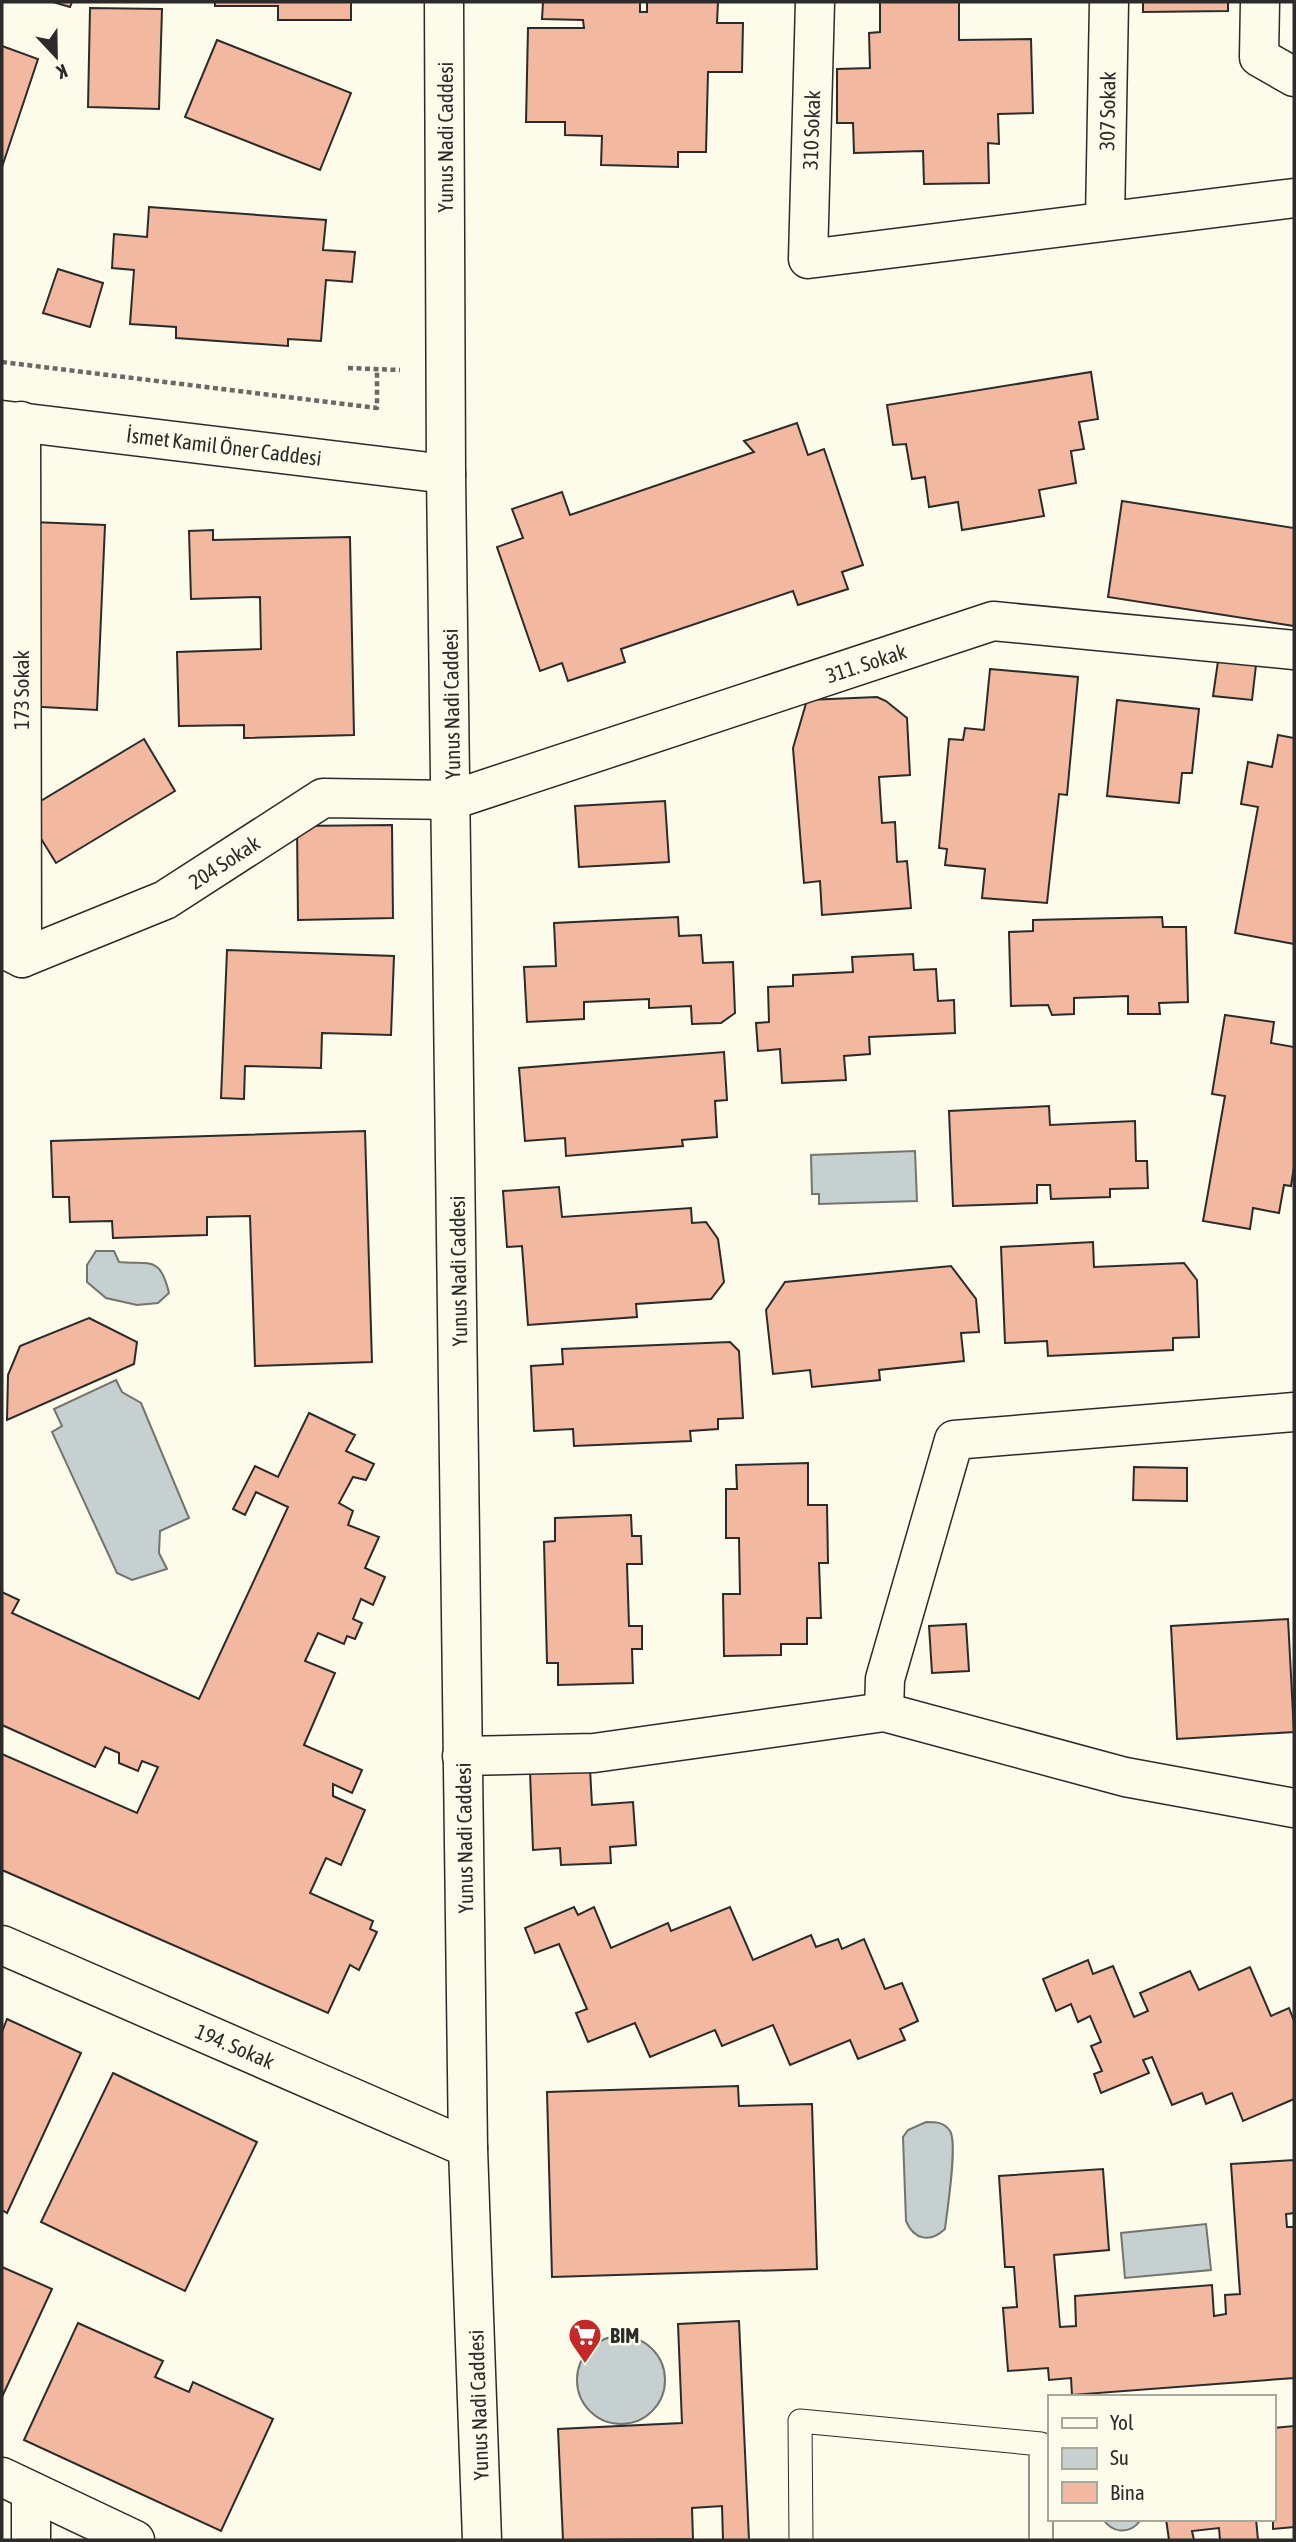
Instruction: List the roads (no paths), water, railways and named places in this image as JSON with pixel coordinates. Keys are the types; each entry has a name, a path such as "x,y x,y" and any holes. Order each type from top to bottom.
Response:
{"street":[{"name":"Yunus Nadi Caddesi","path":"444,2 446,474 468,2148 482,2540"},
{"name":"310 Sokak","path":"815,2 808,259 1105,220"},
{"name":"307 Sokak","path":"1105,220 1109,2"},
{"path":"1260,2 1259,57 1294,77"},
{"path":"1105,220 1294,198"},
{"name":"İsmet Kamil Öner Caddesi","path":"11,420 446,474"},
{"name":"173 Sokak","path":"11,420 12,953"},
{"name":"311. Sokak","path":"452,800 993,621 1294,650"},
{"name":"204 Sokak","path":"12,953 165,900 323,798 452,800"},
{"path":"884,1712 885,1679 954,1440 1294,1412"},
{"path":"463,1756 593,1753 884,1712 1125,1777 1294,1808"},
{"name":"194. Sokak","path":"2,1945 468,2148"},
{"path":"16,2484 31,2540"},
{"path":"16,2484 135,2540"}],"lane":[{"path":"801,2540 800,2421 1041,2444 1041,2540"}],"water":[{"path":"915,1151 917,1201 819,1204 819,1194 812,1194 811,1155"},
{"path":"96,1251 114,1251 119,1262 152,1264 162,1273 169,1293 158,1303 137,1305 106,1298 87,1282 87,1265"},
{"path":"116,1380 122,1392 141,1403 189,1518 160,1531 159,1553 167,1569 132,1580 117,1573 52,1432 62,1426 54,1409"},
{"path":"926,2122 940,2123 948,2128 953,2149 945,2229 928,2238 918,2236 906,2221 903,2137 908,2130"},
{"path":"1206,2224 1211,2270 1125,2278 1121,2233"},
{"path":"621,2336 638,2340 652,2349 661,2363 665,2380 661,2397 652,2411 638,2420 621,2424 604,2420 590,2411 581,2397 577,2380 581,2363 590,2349 604,2340"},
{"path":"1105,2521 1140,2521 1126,2530"}],"place":[{"name":"BIM","path":"585,2365"}]}
